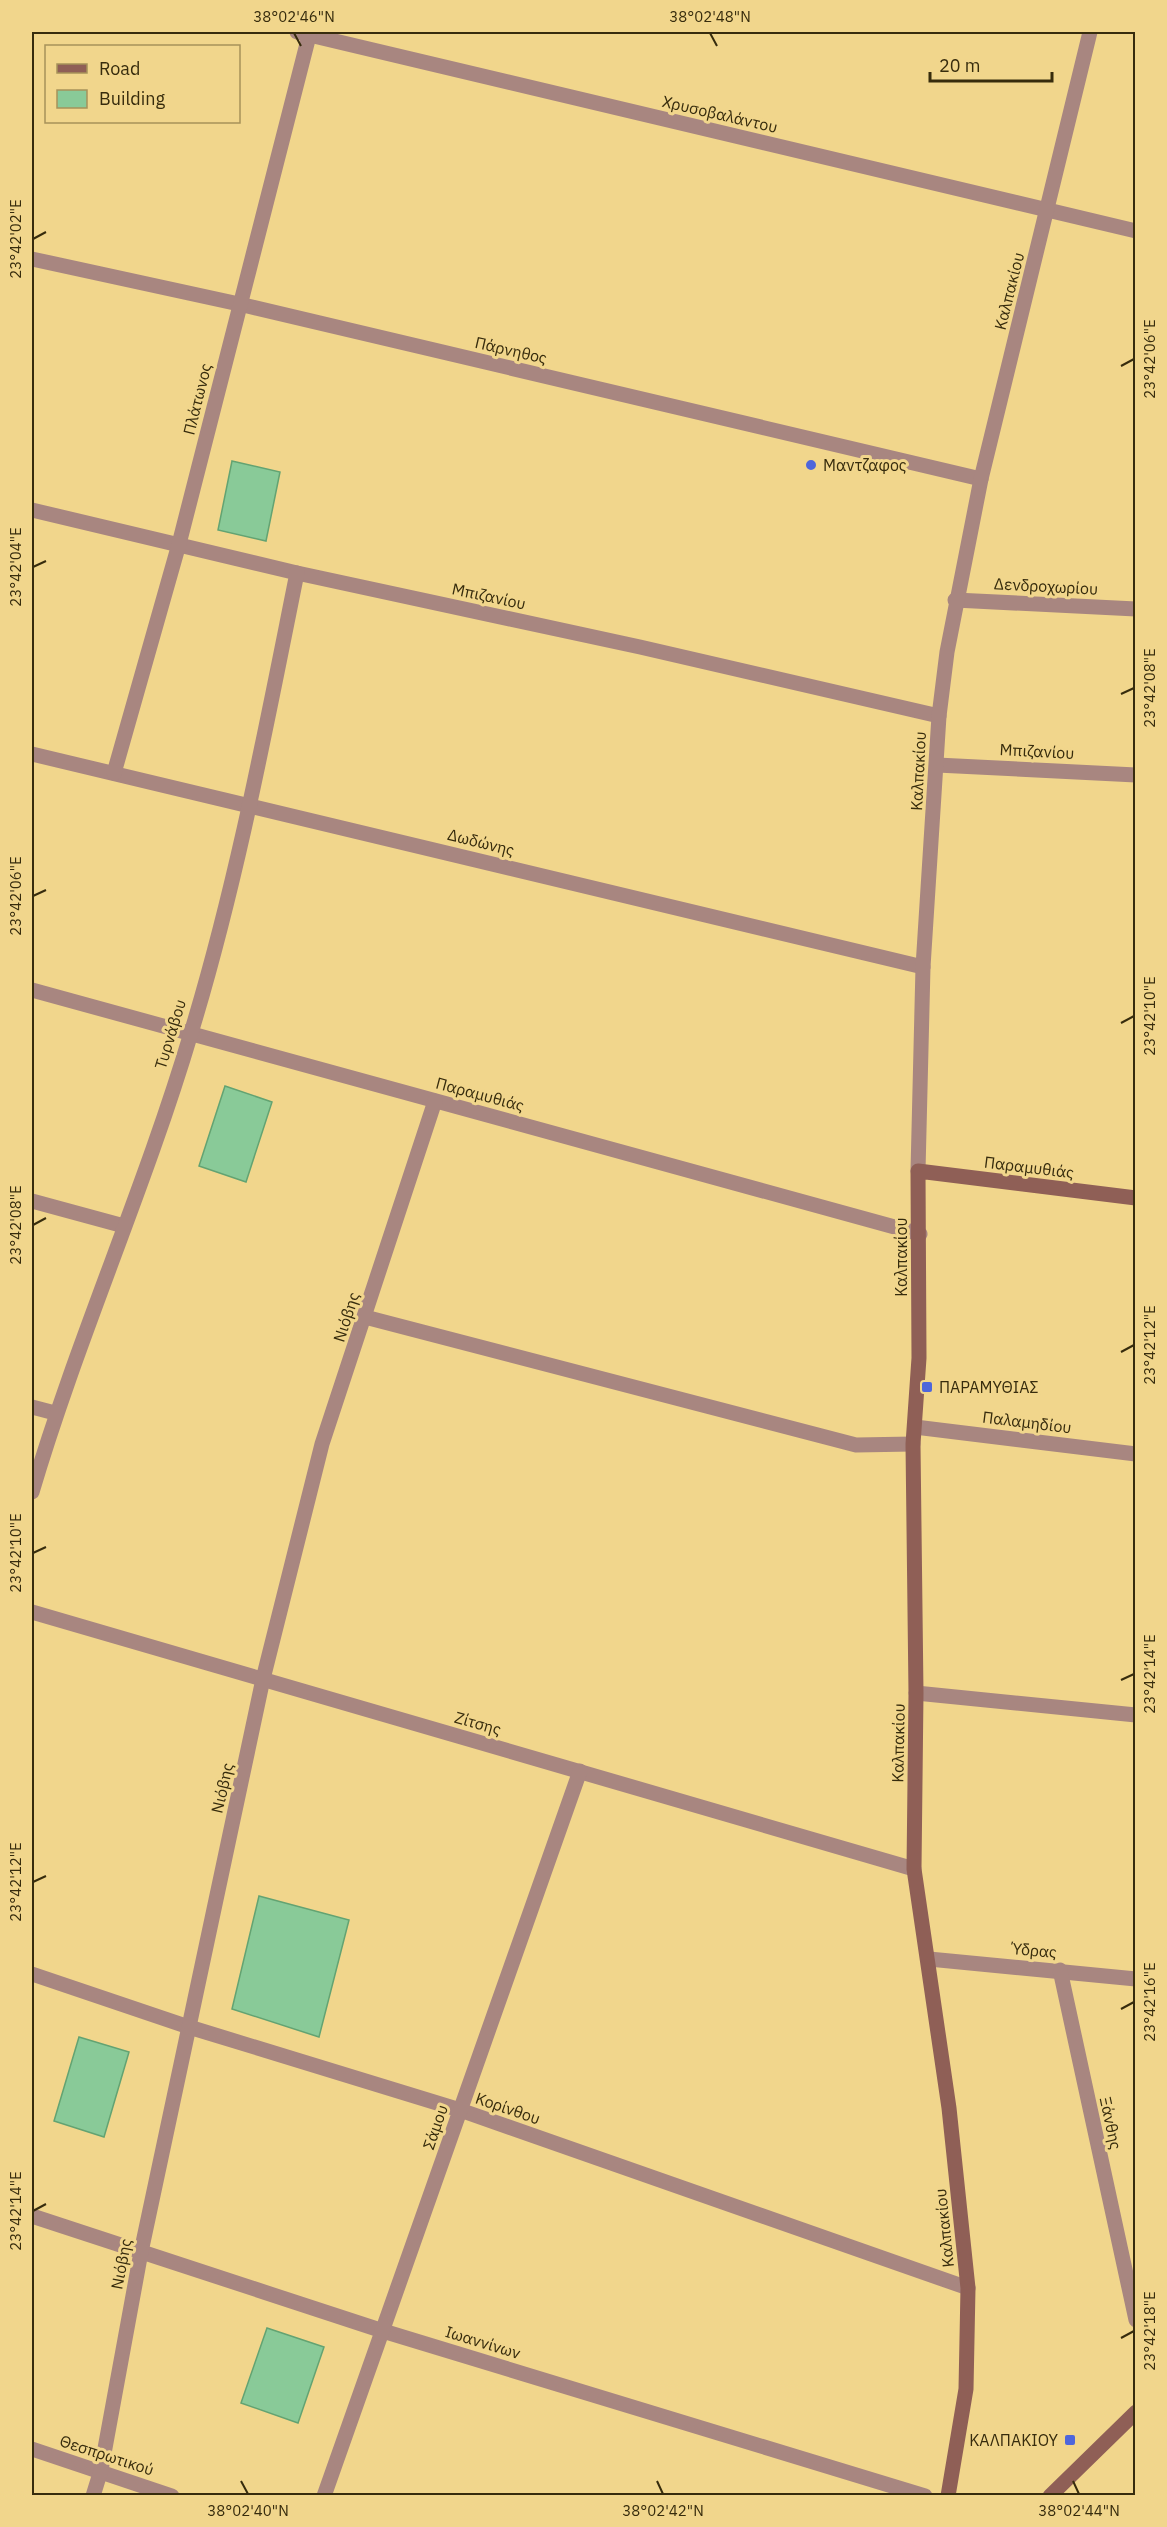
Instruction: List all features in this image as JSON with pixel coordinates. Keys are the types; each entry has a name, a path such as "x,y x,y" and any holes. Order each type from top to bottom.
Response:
{"street":[{"name":"Χρυσοβαλάντου","path":"305,32 1136,231"},
{"name":"Πλάτωνος","path":"114,773 179,544 305,32"},
{"name":"Καλπακίου","path":"948,2496 966,2389 968,2288 949,2108 929,1959 914,1869 916,1693 913,1444 919,1358 918,1171 923,967 939,716 955,600 981,479 1090,32"},
{"name":"Πάρνηθος","path":"32,259 239,304 981,479"},
{"name":"Μπιζανίου","path":"32,510 297,573 629,644 939,716"},
{"name":"Τυρνάβου","path":"32,1492 56,1413 191,1033 251,806 297,573"},
{"name":"Δενδροχωρίου","path":"955,600 1136,609"},
{"name":"Δωδώνης","path":"32,754 923,967"},
{"name":"Μπιζανίου","path":"937,765 1136,775"},
{"name":"Παραμυθιάς","path":"32,990 920,1234"},
{"name":"Νιόβης","path":"93,2496 100,2470 141,2252 263,1679 322,1444 435,1101"},
{"name":"Παραμυθιάς","path":"918,1171 1136,1198"},
{"path":"32,1201 124,1226"},
{"path":"365,1317 856,1445 913,1444"},
{"path":"32,1407 56,1413"},
{"name":"Παλαμηδίου","path":"915,1427 1136,1454"},
{"name":"Ζίτσης","path":"32,1612 914,1869"},
{"path":"916,1693 1136,1715"},
{"name":"Σάμου","path":"324,2496 580,1771"},
{"name":"Ύδρας","path":"929,1959 1136,1979"},
{"name":"Ξάνθης","path":"1059,1970 1136,2320"},
{"name":"Κορίνθου","path":"32,1974 189,2027 460,2110 968,2288"},
{"name":"Ιωαννίνων","path":"32,2216 383,2331 926,2496"},
{"path":"1050,2496 1136,2412"},
{"name":"Θεσπρωτικού","path":"32,2450 100,2470 172,2496"}],"building":[{"path":"232,461 280,472 266,541 218,530"},
{"path":"225,1086 272,1102 246,1182 199,1166"},
{"path":"259,1896 349,1920 319,2037 232,2009"},
{"path":"79,2037 129,2052 104,2137 54,2121"},
{"path":"267,2328 324,2347 298,2423 241,2403"}],"place":[{"name":"Μαντζαφος","path":"811,465"},
{"name":"ΠΑΡΑΜΥΘΙΑΣ","path":"927,1387"},
{"name":"ΚΑΛΠΑΚΙΟΥ","path":"1070,2440"}]}
